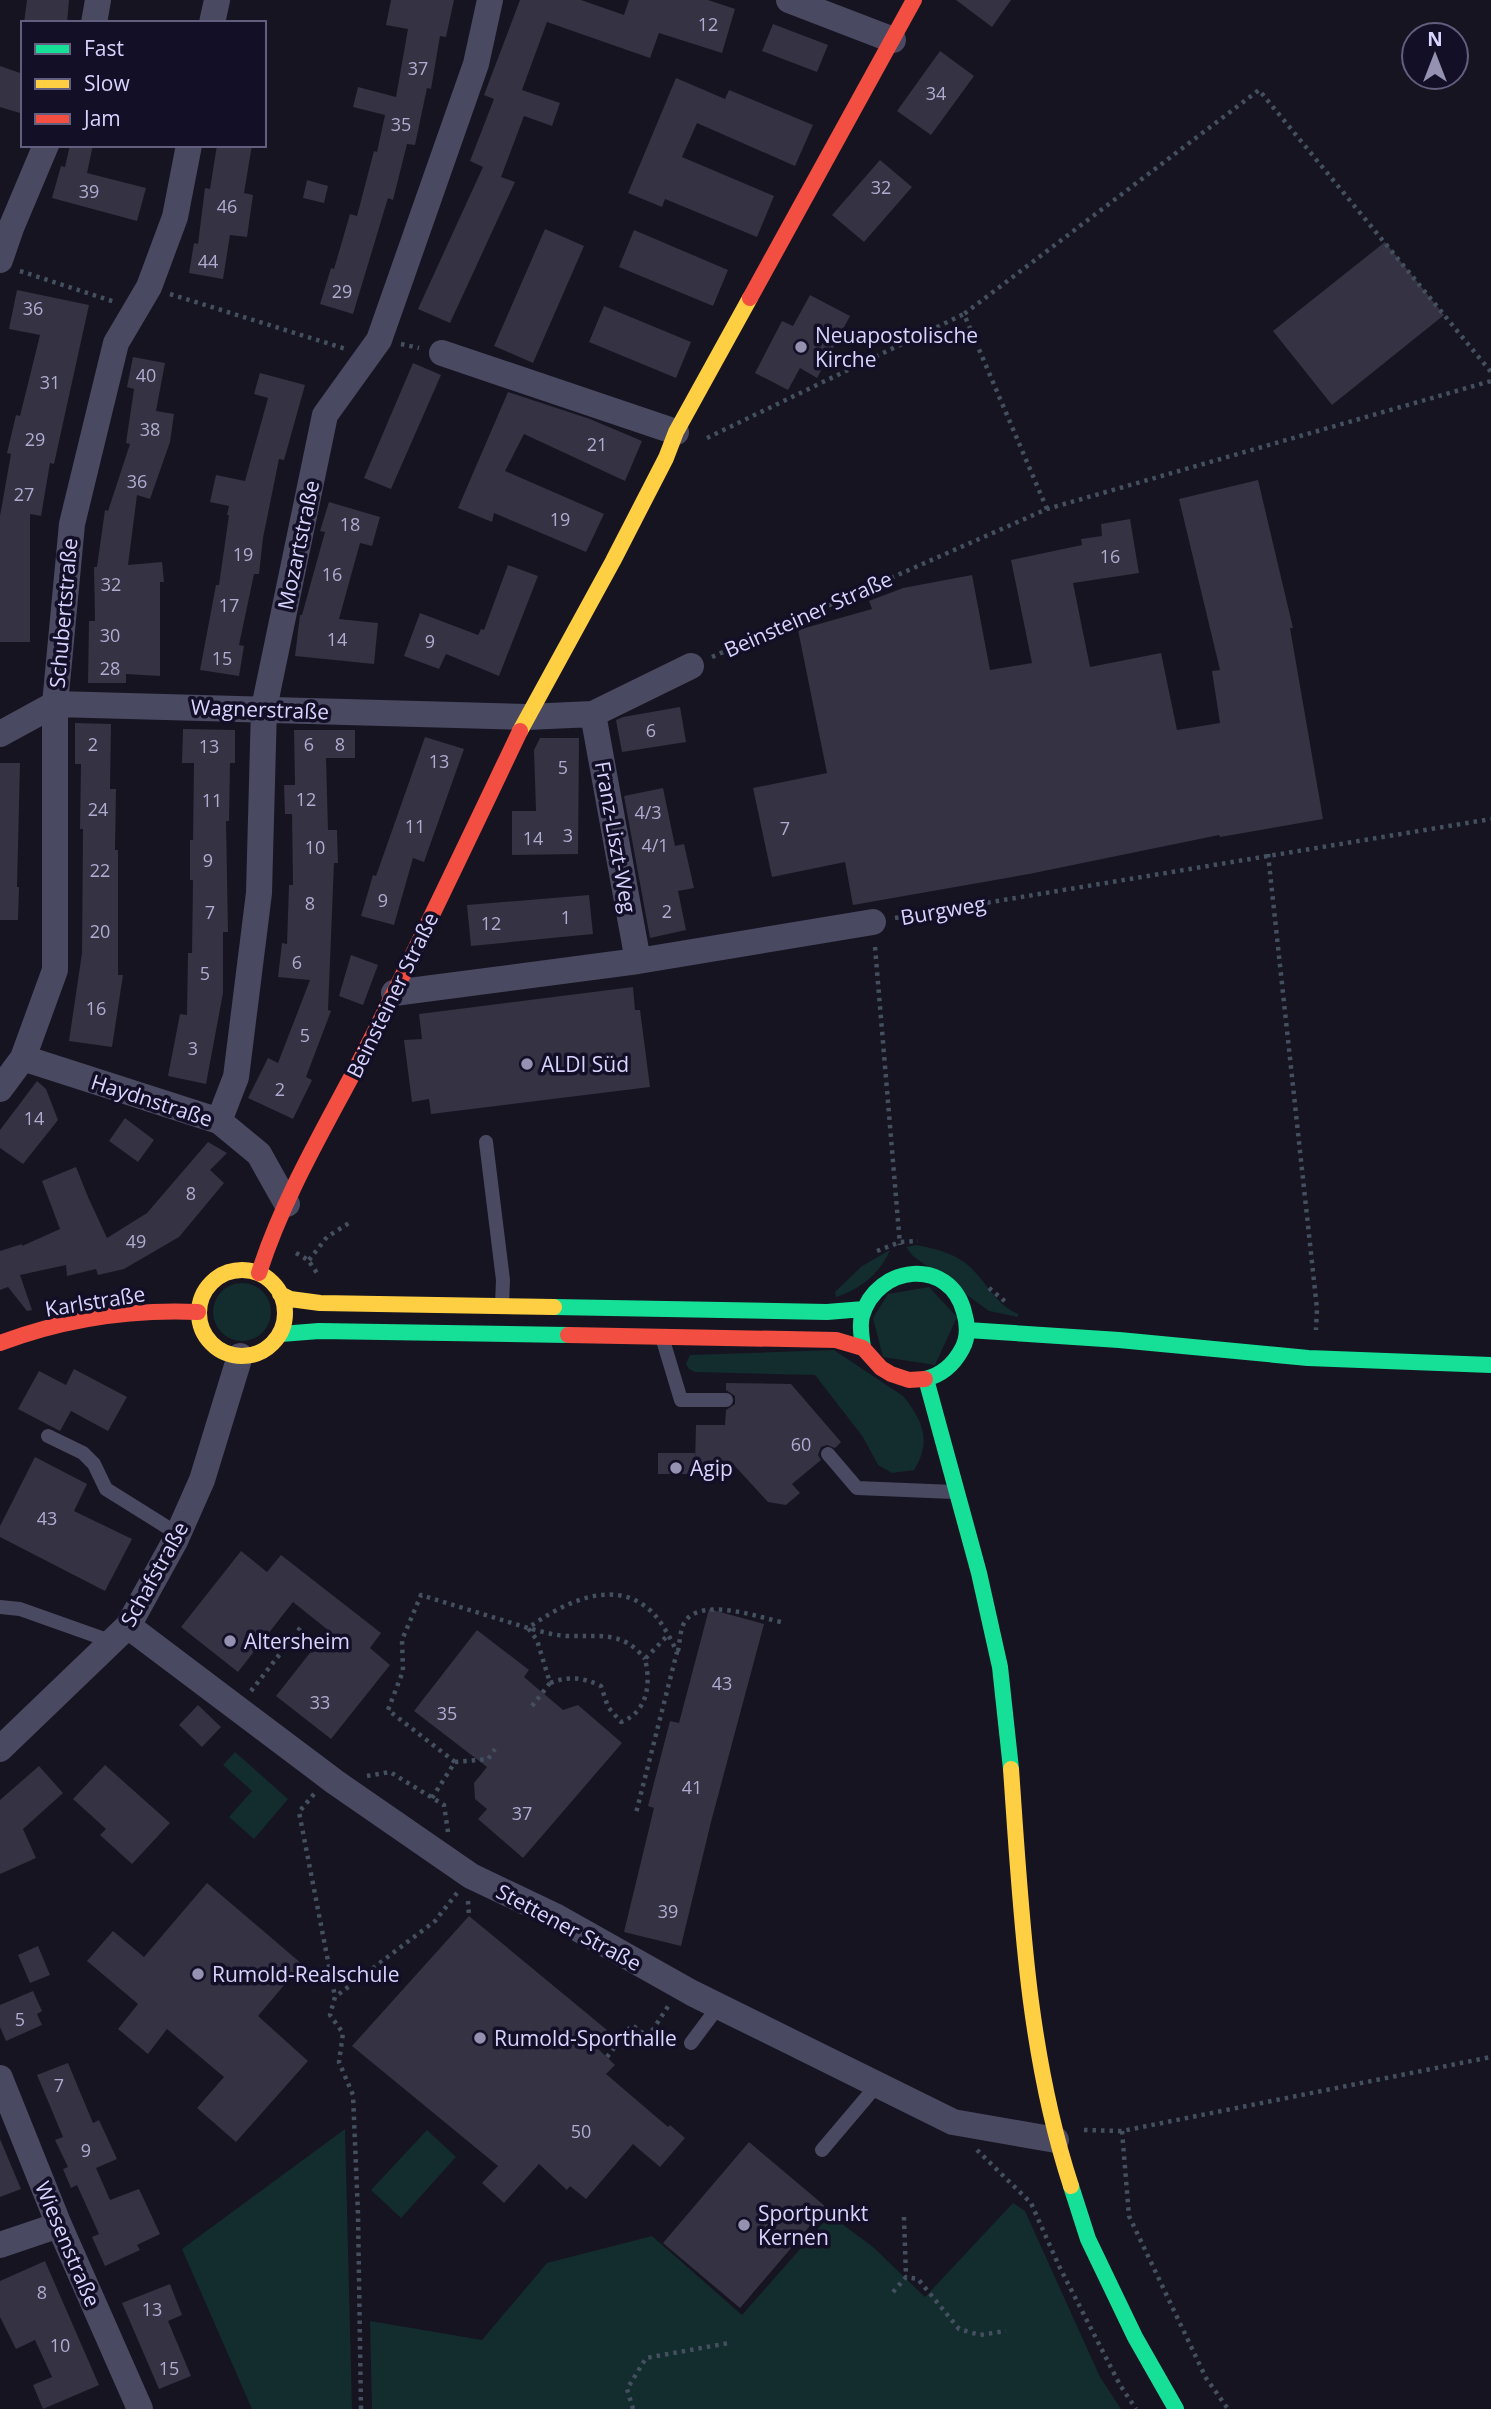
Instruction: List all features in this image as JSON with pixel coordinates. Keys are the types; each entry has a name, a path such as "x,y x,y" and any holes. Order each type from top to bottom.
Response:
{"main road":[{"name":"Beinsteiner Straße","path":"259,1273 269,1242 287,1204 394,993 527,717 613,561 666,458 676,432 914,0"},
{"path":"232,1270 259,1273 271,1281 281,1294 285,1317 281,1334 264,1350 240,1356 227,1353 215,1346 205,1335 198,1312 210,1284 220,1276 232,1270"},
{"path":"281,1334 319,1331 827,1339 863,1348 882,1369 896,1376 926,1380 958,1359 966,1343 966,1310 959,1296 941,1280 919,1273 903,1274 888,1280 875,1290 864,1310 863,1348"},
{"path":"281,1294 290,1299 320,1303 827,1312 864,1310"},
{"name":"Karlstraße","path":"0,1343 51,1327 100,1317 144,1312 198,1312"},
{"path":"967,1330 1119,1340 1314,1358 1491,1365"},
{"path":"926,1380 979,1573 1000,1667 1009,1746 1025,1962 1037,2051 1056,2135 1088,2239 1135,2337 1176,2409"}],"street":[{"path":"94,21 98,0"},
{"path":"212,21 216,0"},
{"name":"Mozartstraße","path":"219,1121 236,1077 259,892 264,708 325,415 373,348 476,64 490,0"},
{"path":"789,0 893,40"},
{"path":"0,260 45,147"},
{"name":"Schubertstraße","path":"0,1089 23,1058 55,970 55,704 72,524 116,343 142,298 175,217 189,147"},
{"path":"442,353 676,432"},
{"path":"527,717 593,714 691,666"},
{"name":"Wagnerstraße","path":"0,734 55,704 527,717"},
{"name":"Franz-Liszt-Weg","path":"593,714 638,961"},
{"name":"Burgweg","path":"394,993 638,961 873,922"},
{"name":"Haydnstraße","path":"23,1058 219,1121 259,1154 287,1204"},
{"name":"Schafstraße","path":"0,1749 120,1634 178,1534 202,1480 240,1356"},
{"name":"Stettener Straße","path":"120,1634 238,1708 332,1779 462,1870 557,1917 718,2007 953,2122 1056,2135"},
{"name":"Wiesenstraße","path":"0,2078 59,2225 139,2409"},
{"path":"0,2245 59,2225"}],"lane":[{"path":"486,1142 503,1280 502,1305"},
{"path":"662,1336 681,1400 726,1401"},
{"path":"48,1436 83,1453 93,1464 106,1489 178,1534"},
{"path":"828,1454 857,1488 958,1492"},
{"name":"Stettener Straße","path":"0,1606 120,1634"},
{"path":"691,2043 718,2007"},
{"path":"822,2150 877,2085"}],"path":[{"path":"703,440 964,314 1259,90 1491,372"},
{"path":"34,276 373,348 442,353"},
{"path":"964,314 1047,509"},
{"name":"Beinsteiner Straße","path":"691,666 1047,509 1491,381"},
{"name":"Burgweg","path":"873,922 1491,819"},
{"path":"1268,855 1317,1309 1314,1358"},
{"path":"873,922 900,1242"},
{"path":"309,1260 327,1237 349,1223"},
{"path":"291,1250 309,1260 321,1279"},
{"path":"528,1628 548,1614 581,1598 601,1594 619,1596 637,1602 650,1611 668,1634 677,1652"},
{"path":"495,1749 488,1759 455,1762 388,1710 403,1671 402,1640 421,1595 528,1628 565,1636 600,1635 623,1640 636,1647 645,1659 649,1677 641,1706 632,1718 621,1722 608,1706 601,1686 574,1677 550,1683 532,1706"},
{"path":"636,1813 684,1622 690,1616 711,1608 785,1623"},
{"path":"238,1708 300,1627"},
{"path":"528,1628 537,1640 550,1683"},
{"path":"645,1659 668,1634"},
{"path":"432,1798 455,1762"},
{"path":"335,1997 435,1921 462,1870 444,1805 390,1772 332,1779 299,1812 335,1997 330,2015 343,2033 339,2062 353,2095 361,2409"},
{"path":"607,2057 632,2025 648,2037 681,1987"},
{"path":"1056,2135 1122,2131 1491,2057"},
{"path":"953,2122 991,2166 1031,2203 1059,2266 1114,2374 1136,2409"},
{"path":"1122,2131 1129,2216 1206,2378 1228,2409"},
{"path":"893,2292 906,2277 904,2217"},
{"path":"906,2277 918,2279 959,2329 980,2335 1006,2331"},
{"path":"633,2409 627,2389 646,2358 729,2343"}],"green space":[{"path":"916,1245 945,1252 965,1263 998,1299 1018,1314 1018,1317 989,1311 913,1256 906,1247"},
{"path":"890,1250 875,1274 853,1290 836,1297 835,1292 862,1266"},
{"path":"236,1283 248,1283 263,1291 271,1306 271,1318 263,1333 248,1341 236,1341 221,1333 213,1318 213,1306 221,1291"},
{"path":"929,1287 957,1317 935,1365 883,1357 873,1318 888,1294"},
{"path":"834,1350 903,1396 916,1414 924,1441 920,1460 914,1470 892,1473 878,1465 863,1437 815,1375 695,1372 686,1364 690,1355"},
{"path":"235,1752 288,1799 254,1839 229,1817 252,1791 223,1765"},
{"path":"345,2129 352,2409 252,2409 182,2249"},
{"path":"427,2130 456,2157 401,2218 371,2190"},
{"path":"1013,2203 1025,2211 1100,2377 1121,2409 372,2409 370,2321 482,2340 547,2263 652,2236 742,2315 830,2215 873,2247 925,2297"}],"building":[{"path":"27,0 69,0 67,21 24,21"},
{"path":"391,0 454,0 446,37 440,36 431,89 427,88 415,145 407,144 393,200 388,198 353,314 320,304 331,268 334,269 350,214 357,216 374,151 377,152 385,115 353,107 358,87 396,97 408,29 386,25"},
{"path":"520,0 581,0 624,15 629,0 708,0 735,9 722,53 659,33 650,58 547,22 522,90 560,103 552,126 524,116 501,177 515,182 450,323 418,309 483,167 470,161 494,99 484,95"},
{"path":"956,0 1011,0 992,27"},
{"path":"773,24 828,45 817,72 762,51"},
{"path":"940,51 974,76 931,135 897,111"},
{"path":"0,66 21,73 21,113 0,107"},
{"path":"676,78 725,99 729,90 813,125 795,166 697,123 682,157 774,196 757,237 665,199 662,207 628,193"},
{"path":"70,147 93,147 87,173 146,188 137,221 52,198 61,166 65,167"},
{"path":"217,147 252,147 244,193 253,195 247,237 230,235 223,279 189,273 194,243 198,244 205,188 210,189"},
{"path":"880,160 912,187 864,242 832,215"},
{"path":"307,180 328,186 324,203 303,198"},
{"path":"545,229 584,246 533,363 494,346"},
{"path":"634,230 728,270 713,306 619,267"},
{"path":"1385,242 1444,315 1332,405 1273,331"},
{"path":"17,290 89,305 54,464 50,463 41,516 30,514 30,642 0,642 0,516 11,454 7,453 16,415 20,416 40,335 9,329"},
{"name":"Neuapostolische Kirche","path":"810,295 850,316 817,378 800,368 788,390 755,373 782,321 793,326"},
{"path":"604,306 691,342 676,378 589,342"},
{"path":"133,357 165,363 156,411 174,414 170,442 150,499 137,495 128,565 162,562 164,582 160,582 160,676 126,674 126,683 88,683 89,621 95,621 94,567 97,567 105,510 108,511 130,444 126,443 134,389 127,387"},
{"path":"413,363 441,375 391,489 364,478"},
{"path":"260,373 305,385 284,460 279,459 263,538 259,574 254,574 239,645 244,646 239,676 200,670 216,585 219,585 229,515 229,506 210,502 216,475 245,481 268,398 254,394"},
{"path":"508,392 590,419 642,441 625,481 524,434 505,471 604,514 586,552 494,513 492,522 458,508"},
{"path":"1258,480 1293,628 1290,628 1323,819 1220,837 1219,835 1029,874 853,905 845,862 772,877 753,788 827,773 798,630 872,609 869,601 903,588 972,575 990,670 1032,663 1011,560 1082,545 1081,539 1102,536 1101,524 1130,519 1139,573 1073,583 1090,667 1161,653 1177,730 1220,723 1212,671 1220,670 1179,499"},
{"path":"329,502 380,517 372,546 360,543 339,619 378,623 374,664 295,656 300,615 325,532 320,531"},
{"path":"508,565 538,576 499,676 446,654 439,669 404,656 420,613 478,635 481,629 484,630"},
{"path":"680,707 686,742 622,752 616,720"},
{"path":"75,723 111,724 110,789 116,789 115,850 118,850 118,975 123,975 112,1047 69,1041 82,953 83,829 80,829 81,764 75,764"},
{"path":"183,729 235,730 235,763 230,763 229,821 226,821 228,932 223,932 223,993 206,1084 168,1076 180,1014 187,1015 188,953 192,953 193,880 190,880 190,840 193,840 194,763 182,763"},
{"path":"294,730 355,730 355,758 326,758 328,830 337,830 338,863 334,863 328,1010 331,1011 306,1077 312,1080 293,1119 248,1098 268,1058 278,1063 310,980 278,977 282,943 287,944 289,885 293,885 292,814 285,814 284,785 295,785"},
{"path":"425,737 464,749 424,862 413,858 394,925 361,916 373,875 376,876"},
{"path":"540,738 579,738 578,854 512,855 512,811 536,811 534,750"},
{"path":"0,763 20,763 18,920 0,920"},
{"path":"663,788 675,846 684,844 694,888 678,891 686,930 650,938 624,796"},
{"path":"589,895 593,934 471,946 467,905"},
{"path":"351,955 378,965 363,1005 339,996"},
{"name":"ALDI Süd","path":"633,987 635,1010 640,1010 650,1087 431,1114 429,1099 412,1102 404,1040 422,1039 419,1014"},
{"path":"37,1081 46,1089 58,1120 23,1164 0,1148 0,1130"},
{"path":"125,1118 154,1140 138,1162 109,1141"},
{"path":"208,1142 227,1153 210,1170 224,1183 179,1237 124,1269 98,1275 96,1269 67,1276 66,1265 20,1275 32,1310 27,1311 8,1287 0,1290 0,1251 22,1246 60,1229 42,1181 76,1167 107,1238 147,1213"},
{"path":"74,1369 127,1397 108,1431 71,1411 60,1431 18,1409 39,1371 66,1385"},
{"name":"Agip","path":"726,1383 791,1384 841,1442 835,1448 827,1445 821,1447 818,1455 821,1460 792,1484 800,1493 786,1505 768,1502 734,1465 695,1463 696,1425 725,1425 726,1410 735,1404 735,1396 726,1390"},
{"name":"Agip","path":"658,1453 695,1453 695,1474 658,1474"},
{"path":"35,1457 87,1484 74,1511 132,1539 105,1591 0,1537 0,1526"},
{"name":"Altersheim","path":"241,1551 267,1572 281,1555 381,1633 370,1648 390,1665 331,1739 276,1696 328,1630 293,1602 238,1672 181,1627"},
{"path":"709,1609 764,1624 681,1946 624,1932 654,1808 648,1806 670,1721 679,1723"},
{"path":"477,1630 529,1670 524,1677 563,1710 578,1705 622,1743 523,1858 478,1819 487,1809 475,1799 474,1783 487,1767 414,1711"},
{"path":"198,1705 221,1727 202,1747 179,1725"},
{"path":"105,1765 170,1823 132,1864 100,1835 106,1829 73,1799"},
{"path":"39,1766 63,1793 23,1829 36,1858 0,1874 0,1800"},
{"name":"Rumold-Realschule","path":"207,1883 302,1964 258,2016 308,2061 236,2142 197,2108 224,2077 167,2029 148,2054 118,2029 138,2004 87,1961 113,1931 144,1957"},
{"name":"Rumold-Sporthalle","path":"469,1916 607,2030 594,2045 615,2065 606,2074 668,2127 670,2125 685,2138 660,2167 633,2144 586,2199 570,2186 567,2190 539,2164 504,2203 482,2183 498,2166 352,2046"},
{"path":"38,1946 50,1975 30,1983 18,1955"},
{"path":"33,1991 42,2011 37,2014 42,2025 6,2041 0,2027 0,2005"},
{"path":"68,2063 93,2123 99,2120 117,2159 96,2168 110,2200 139,2189 160,2234 137,2245 140,2250 105,2266 92,2237 99,2234 77,2185 71,2188 63,2169 68,2167 55,2140 63,2137 37,2075"},
{"path":"0,2139 21,2189 0,2197"},
{"name":"Sportpunkt Kernen","path":"749,2142 826,2207 740,2308 663,2243"},
{"path":"45,2261 99,2385 43,2409 33,2385 52,2377 35,2340 16,2349 0,2317 0,2281"},
{"path":"170,2284 182,2315 168,2321 191,2376 159,2389 122,2303"}],"traffic: fast":[{"path":"863,1348 862,1316 870,1299 882,1286 897,1277 930,1275 944,1282 956,1294 967,1327 964,1345 951,1364 937,1375 925,1379"},
{"path":"554,1307 827,1312 864,1309"},
{"path":"967,1330 1119,1340 1308,1358 1491,1365"},
{"path":"281,1334 319,1331 568,1335"},
{"path":"926,1379 979,1573 1000,1667 1011,1769"},
{"path":"1071,2186 1088,2239 1135,2337 1176,2409"}],"traffic: slow":[{"path":"520,731 613,561 666,458 676,432 750,298"},
{"path":"242,1270 258,1274 272,1283 281,1297 285,1313 281,1329 272,1343 258,1352 242,1356 226,1352 212,1343 203,1329 199,1313 203,1297 212,1283 226,1274 242,1270"},
{"path":"280,1294 290,1299 320,1303 554,1307"},
{"path":"1011,1769 1023,1927 1035,2032 1044,2084 1071,2186"}],"traffic: jam":[{"path":"750,298 914,0"},
{"path":"259,1273 294,1186 387,1008 520,731"},
{"path":"0,1343 48,1328 98,1317 147,1312 198,1312"},
{"path":"568,1335 836,1340 863,1348 881,1368 891,1374 909,1380 925,1379"}],"place":[{"name":"Neuapostolische Kirche","path":"801,347"},
{"name":"ALDI Süd","path":"527,1064"},
{"name":"Agip","path":"676,1468"},
{"name":"Altersheim","path":"230,1641"},
{"name":"Rumold-Realschule","path":"198,1974"},
{"name":"Rumold-Sporthalle","path":"480,2038"},
{"name":"Sportpunkt Kernen","path":"744,2225"}]}
